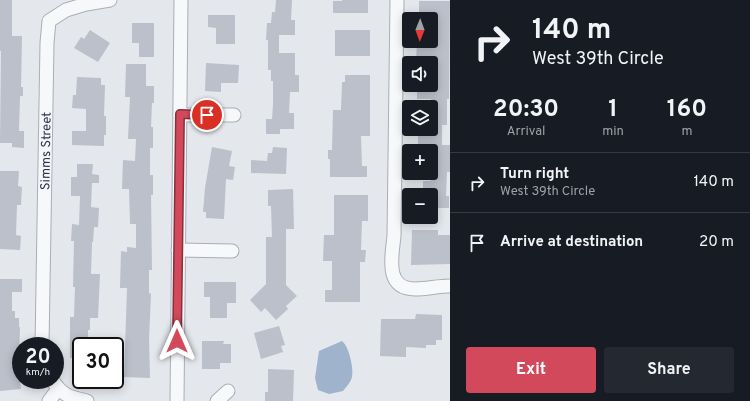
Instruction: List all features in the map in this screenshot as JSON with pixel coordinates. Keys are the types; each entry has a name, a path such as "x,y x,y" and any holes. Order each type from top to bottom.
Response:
{"street":[{"name":"Simms Street","path":"42,337 46,51 49,21 66,10 86,4 110,0"},
{"path":"177,401 181,0"},
{"path":"397,0 394,236 391,266 397,282 405,287 414,289 450,286"},
{"path":"180,114 234,115"},
{"path":"178,250 232,251"},
{"path":"49,401 54,389"},
{"path":"60,389 70,398 87,401"},
{"path":"217,401 228,391"}],"water":[{"path":"342,341 347,348 350,358 352,377 350,383 343,391 329,394 318,390 315,378 319,351"}],"building":[{"path":"0,0 12,0 12,36 22,36 21,87 23,87 23,96 20,96 19,131 24,131 24,148 12,147 12,143 0,143"},
{"path":"276,0 292,0 291,20 295,20 295,35 279,35 279,53 295,53 295,75 299,75 299,92 290,92 289,113 294,113 294,129 280,129 280,134 266,134 266,119 272,119 273,105 273,81 271,81 271,70 268,70 268,40 266,40 267,23 271,23 272,12 275,12"},
{"path":"368,0 368,13 333,13 333,1"},
{"path":"419,1 450,1 449,99 447,99 447,125 442,125 442,145 450,145 450,172 447,172 446,196 449,196 449,208 438,208 438,188 423,188 423,181 438,180 438,144 418,144 418,136 438,136 438,100 417,99 417,92 438,92 438,56 416,56 417,48 438,48 438,12 419,12"},
{"path":"208,15 235,15 235,44 216,44 216,28 208,27"},
{"path":"132,23 154,23 154,57 139,57 139,43 132,43"},
{"path":"90,30 110,43 98,62 74,48 81,37 84,39"},
{"path":"335,30 370,30 370,56 335,56"},
{"path":"206,63 239,65 238,83 221,83 221,92 205,91"},
{"path":"126,64 146,64 146,86 154,86 154,103 152,103 151,127 153,127 153,148 150,148 150,175 153,175 153,195 151,195 152,270 149,270 149,293 151,294 149,339 150,378 124,377 127,288 120,288 121,251 127,252 127,247 136,248 136,224 130,224 129,189 122,189 123,160 135,161 136,139 128,139 130,97 125,97"},
{"path":"345,75 370,75 370,136 361,136 362,166 367,166 367,177 330,177 330,159 328,159 328,150 332,150 333,110 341,110 342,82 345,82"},
{"path":"77,77 101,78 101,85 105,85 104,116 106,116 106,135 104,135 104,146 72,145 72,131 86,131 86,109 72,108 73,95 76,95"},
{"path":"212,147 232,151 229,166 235,167 233,180 226,179 224,219 206,218 206,212 203,212 205,188"},
{"path":"273,147 287,148 286,174 251,173 251,160 267,161 268,153 272,153"},
{"path":"77,164 93,164 92,174 99,175 99,183 92,183 91,207 99,208 98,227 94,227 92,242 91,274 100,274 98,318 90,318 90,330 88,330 88,337 72,337 72,358 70,358 70,317 74,317 75,287 73,287 74,241 71,241 72,224 79,225 80,196 71,196 71,177 77,177"},
{"path":"0,171 19,171 18,186 22,187 21,205 17,205 16,235 21,236 20,250 0,249"},
{"path":"293,189 294,229 286,229 286,285 297,296 286,306 288,309 276,320 265,308 261,312 250,300 266,284 266,237 272,237 271,206 268,206 268,190"},
{"path":"334,195 368,195 368,221 362,221 361,250 366,250 365,262 360,262 360,302 325,302 325,290 332,290 332,261 323,261 324,235 334,235"},
{"path":"412,230 438,230 438,235 450,235 450,264 411,265"},
{"path":"0,279 22,279 22,292 12,292 12,311 15,311 15,318 19,318 20,327 20,337 12,337 12,389 21,389 0,391"},
{"path":"204,282 236,282 236,303 227,303 227,318 210,318 210,297 204,297"},
{"path":"416,314 442,315 442,340 436,340 436,345 426,345 426,348 406,347 406,357 380,356 381,319 415,319"},
{"path":"279,326 285,345 281,346 283,352 261,359 254,333"},
{"path":"202,341 224,341 223,344 231,344 231,363 220,363 220,369 202,369"},
{"path":"268,369 294,370 293,401 265,401 265,392 268,392"}],"route":[{"path":"177,341 180,114 207,115"}]}
